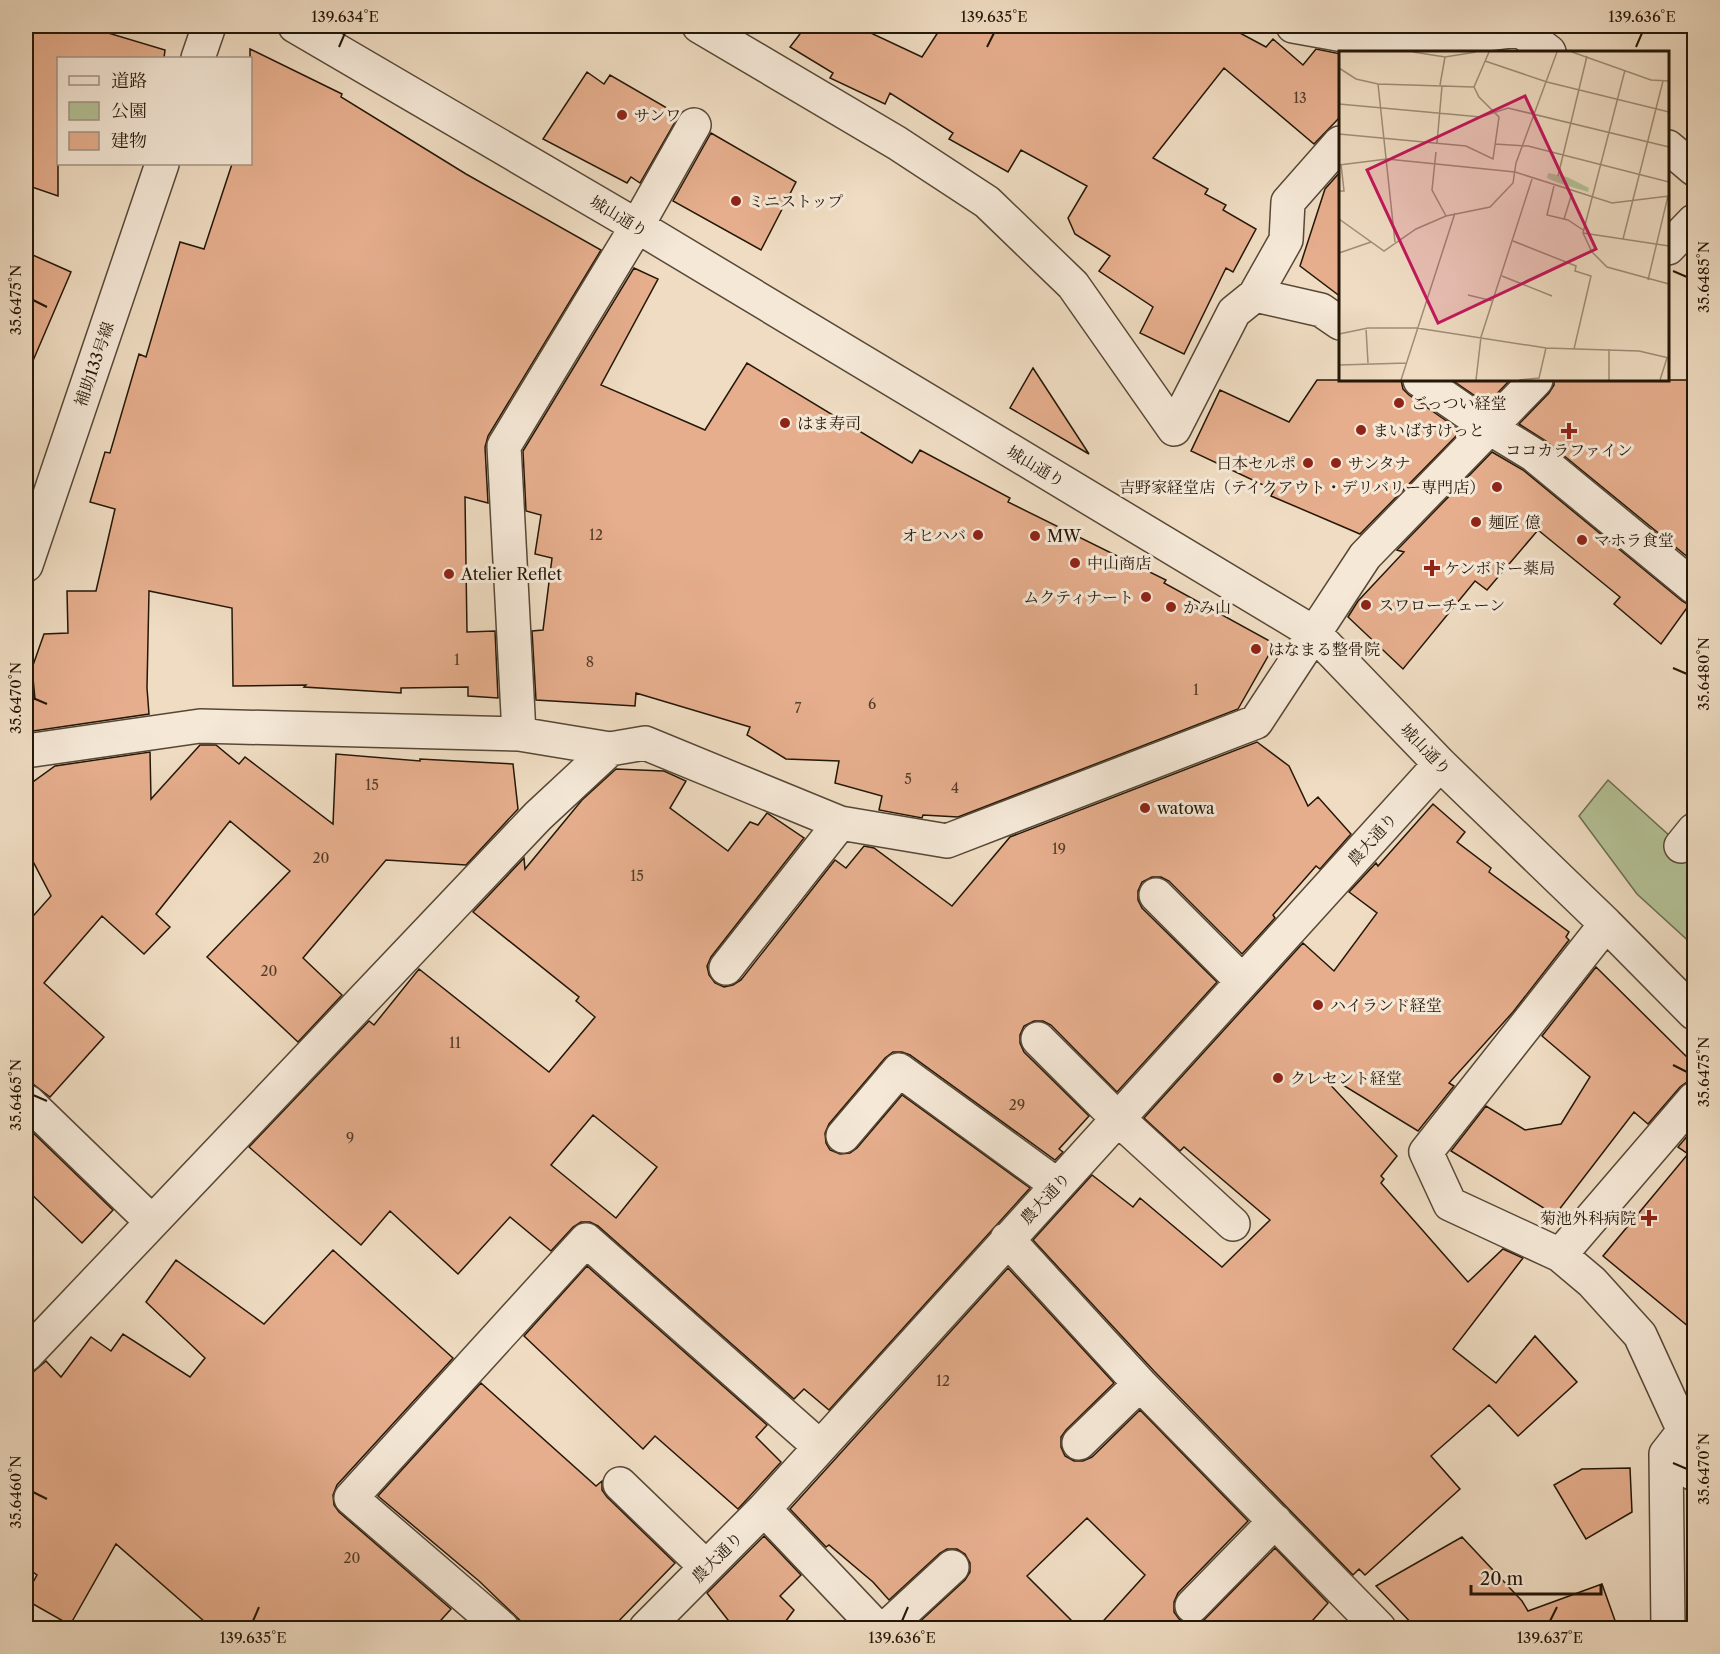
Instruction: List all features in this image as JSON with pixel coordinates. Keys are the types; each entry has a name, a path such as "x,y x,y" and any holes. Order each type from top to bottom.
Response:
{"street":[{"path":"198,57 209,26"},
{"name":"城山通り","path":"295,26 636,226 1314,633 1440,764 1695,1013"},
{"path":"699,26 745,37 897,143 987,202 1073,285 1174,429 1234,312 1255,295 1286,240 1288,202 1339,145"},
{"path":"1293,26 1396,41 1520,30 1548,51"},
{"path":"519,734 504,446 694,126"},
{"path":"1669,148 1695,169"},
{"name":"補助133号線","path":"26,565 162,165"},
{"path":"1669,247 1695,221"},
{"path":"1255,295 1321,310 1339,322"},
{"path":"1421,381 1488,427 1534,455 1695,587"},
{"path":"26,751 200,726 519,734 610,749 645,743 840,824 947,841 1256,722 1365,556 1535,381"},
{"path":"26,1355 538,816 610,749"},
{"name":"農大通り","path":"646,1629 764,1509 1440,764"},
{"path":"726,968 840,824"},
{"path":"1156,895 1242,981"},
{"path":"1606,924 1426,1152 1450,1204 1560,1255 1592,1282 1640,1335 1682,1434 1695,1474"},
{"path":"1038,1039 1117,1118 1233,1224"},
{"path":"843,1136 899,1070 1057,1185"},
{"path":"1560,1255 1695,1099"},
{"path":"28,1102 152,1222"},
{"path":"1007,1239 1140,1384 1379,1629"},
{"path":"502,1629 351,1498 586,1240 820,1447"},
{"path":"1079,1443 1140,1384"},
{"path":"1668,1629 1682,1434"},
{"path":"620,1484 706,1567"},
{"path":"764,1509 877,1629"},
{"path":"1192,1606 1275,1521"},
{"path":"886,1629 952,1567"}],"green space":[{"path":"1608,780 1681,846 1694,850 1694,946 1637,894 1579,816"}],"building":[{"path":"26,26 85,26 165,50 164,57 57,57 58,196 26,185"},
{"path":"806,26 856,26 922,57 942,26 1227,26 1266,47 1273,39 1303,65 1316,49 1339,54 1339,118 1314,144 1224,68 1153,158 1208,189 1205,194 1226,205 1223,210 1256,229 1233,272 1226,268 1184,354 1140,333 1153,307 1099,271 1110,256 1075,234 1068,218 1087,186 1021,150 1008,172 949,139 953,133 890,93 885,104 830,78 833,73 790,47"},
{"path":"250,49 342,94 341,97 466,174 601,250 488,436 485,447 488,503 465,497 467,632 495,631 498,698 468,696 468,687 401,688 401,693 304,687 306,685 233,686 232,608 149,591 147,688 149,714 33,731 26,725 26,700 35,699 32,668 44,634 68,633 67,591 96,591 115,509 90,502 105,452 110,453 139,354 146,357 180,242 204,249 232,165 252,165 252,57 250,57"},
{"path":"587,72 604,84 610,75 679,115 640,183 631,177 627,183 543,139"},
{"path":"711,133 796,182 761,250 673,201"},
{"path":"1339,173 1339,295 1300,266 1325,189"},
{"path":"26,252 71,272 26,377"},
{"path":"634,268 658,279 601,385 705,430 747,363 912,463 920,450 1010,498 1008,502 1166,580 1164,583 1275,644 1238,709 958,817 923,815 922,818 879,810 882,796 835,783 839,761 786,759 747,735 750,727 636,693 635,706 536,700 532,631 543,630 552,558 535,554 541,515 526,511 523,451"},
{"path":"1033,368 1089,454 1010,408"},
{"path":"1317,380 1401,381 1403,389 1409,395 1461,431 1360,534 1271,496 1274,490 1191,451 1220,390 1289,422"},
{"path":"1695,380 1695,563 1546,441 1519,424 1554,385 1554,381"},
{"path":"1453,381 1509,381 1487,404"},
{"path":"1492,452 1523,470 1689,605 1661,644 1614,604 1620,597 1538,530 1487,590 1475,581 1403,669 1348,617 1358,601 1404,552 1397,550"},
{"path":"1257,742 1289,766 1308,806 1318,797 1351,834 1320,869 1316,866 1273,915 1275,918 1242,954 1169,881 1161,877 1152,877 1142,882 1138,891 1138,900 1142,908 1217,982 1117,1092 1051,1025 1043,1021 1034,1021 1024,1026 1020,1035 1020,1043 1024,1052 1089,1116 1059,1149 1063,1152 1055,1160 910,1055 893,1052 885,1058 829,1124 825,1133 826,1143 830,1150 840,1154 850,1153 857,1148 902,1095 1030,1188 829,1410 804,1389 794,1399 598,1226 590,1222 581,1222 573,1227 551,1251 510,1217 458,1274 390,1211 361,1245 249,1147 369,1021 374,1025 419,969 549,1072 595,1017 576,1001 579,997 473,912 524,858 525,869 582,800 616,769 664,771 686,781 670,808 728,851 750,822 758,825 767,813 804,838 711,957 707,966 709,975 715,983 724,987 741,980 835,860 846,868 864,846 874,848 952,906 1010,837","holes":["593,1115 657,1167 616,1218 551,1165"]},
{"path":"200,745 216,745 239,764 245,757 333,824 336,754 420,761 420,759 513,764 518,809 466,865 386,860 303,958 342,995 298,1042 207,957 290,871 230,821 156,914 170,927 144,954 102,916 44,983 104,1037 50,1097 33,1084 26,1084 26,924 51,896 26,848 26,787 55,766 150,752 151,799"},
{"path":"1433,804 1465,832 1457,842 1491,868 1489,872 1569,932 1566,937 1569,940 1513,1012 1449,1083 1454,1086 1418,1131 1325,1074 1323,1077 1397,1156 1381,1176 1384,1179 1381,1183 1468,1282 1503,1249 1523,1258 1453,1349 1496,1383 1535,1336 1577,1382 1518,1436 1489,1405 1431,1456 1460,1489 1365,1575 1359,1569 1353,1575 1154,1371 1033,1240 1092,1175 1133,1207 1140,1198 1222,1267 1270,1220 1184,1147 1180,1151 1144,1118 1303,943 1334,971 1377,913 1349,892 1376,863 1378,866"},
{"path":"1596,967 1695,1065 1695,1081 1687,1082 1680,1087 1648,1124 1634,1112 1555,1215 1451,1151 1486,1106 1525,1130 1561,1124 1590,1077 1542,1036"},
{"path":"26,1126 113,1210 82,1243 26,1189"},
{"path":"1695,1127 1695,1332 1603,1256 1688,1154 1678,1147"},
{"path":"333,1250 453,1358 337,1485 333,1495 334,1505 339,1512 451,1609 433,1629 213,1629 116,1544 70,1625 26,1600 26,1595 37,1575 26,1567 26,1373 32,1373 46,1361 61,1377 91,1337 111,1351 123,1334 190,1377 205,1358 146,1302 176,1260 264,1324"},
{"path":"587,1266 767,1425 756,1437 781,1462 738,1509 655,1436 643,1449 524,1336"},
{"path":"1008,1268 1114,1383 1061,1437 1061,1447 1065,1456 1074,1461 1083,1461 1092,1457 1140,1410 1248,1521 1178,1593 1174,1602 1174,1612 1179,1619 1188,1624 1198,1624 1205,1619 1275,1548 1328,1603 1305,1629 1096,1629 1145,1575 1087,1518 1027,1576 1080,1629 915,1629 914,1627 965,1580 970,1572 970,1563 965,1554 957,1549 947,1549 940,1553 889,1600 873,1582 829,1545 826,1547 790,1509"},
{"path":"481,1383 596,1486 602,1481 602,1490 607,1497 675,1563 611,1629 529,1629 479,1581 378,1496"},
{"path":"1630,1468 1632,1512 1586,1539 1554,1485 1582,1469"},
{"path":"764,1536 801,1575 780,1596 794,1610 780,1629 735,1629 707,1593"},
{"path":"1462,1537 1522,1601 1528,1611 1602,1584 1618,1629 1417,1629 1376,1586"}],"place":[{"name":"サンワ","path":"622,115"},
{"name":"ミニストップ","path":"736,201"},
{"name":"ごっつい経堂","path":"1399,403"},
{"name":"はま寿司","path":"785,423"},
{"name":"まいばすけっと","path":"1361,430"},
{"name":"ココカラファイン","path":"1569,431"},
{"name":"日本セルポ","path":"1308,463"},
{"name":"サンタナ","path":"1336,463"},
{"name":"吉野家経堂店（テイクアウト・デリバリー専門店）","path":"1497,487"},
{"name":"麺匠 億","path":"1476,522"},
{"name":"オヒハバ","path":"978,535"},
{"name":"MW","path":"1035,536"},
{"name":"マホラ食堂","path":"1582,540"},
{"name":"中山商店","path":"1075,563"},
{"name":"ケンボドー薬局","path":"1432,568"},
{"name":"Atelier Reflet","path":"449,574"},
{"name":"ムクティナート","path":"1146,597"},
{"name":"スワローチェーン","path":"1366,605"},
{"name":"かみ山","path":"1171,607"},
{"name":"はなまる整骨院","path":"1256,649"},
{"name":"watowa","path":"1145,808"},
{"name":"ハイランド経堂","path":"1318,1005"},
{"name":"クレセント経堂","path":"1278,1078"},
{"name":"菊池外科病院","path":"1649,1218"}]}
